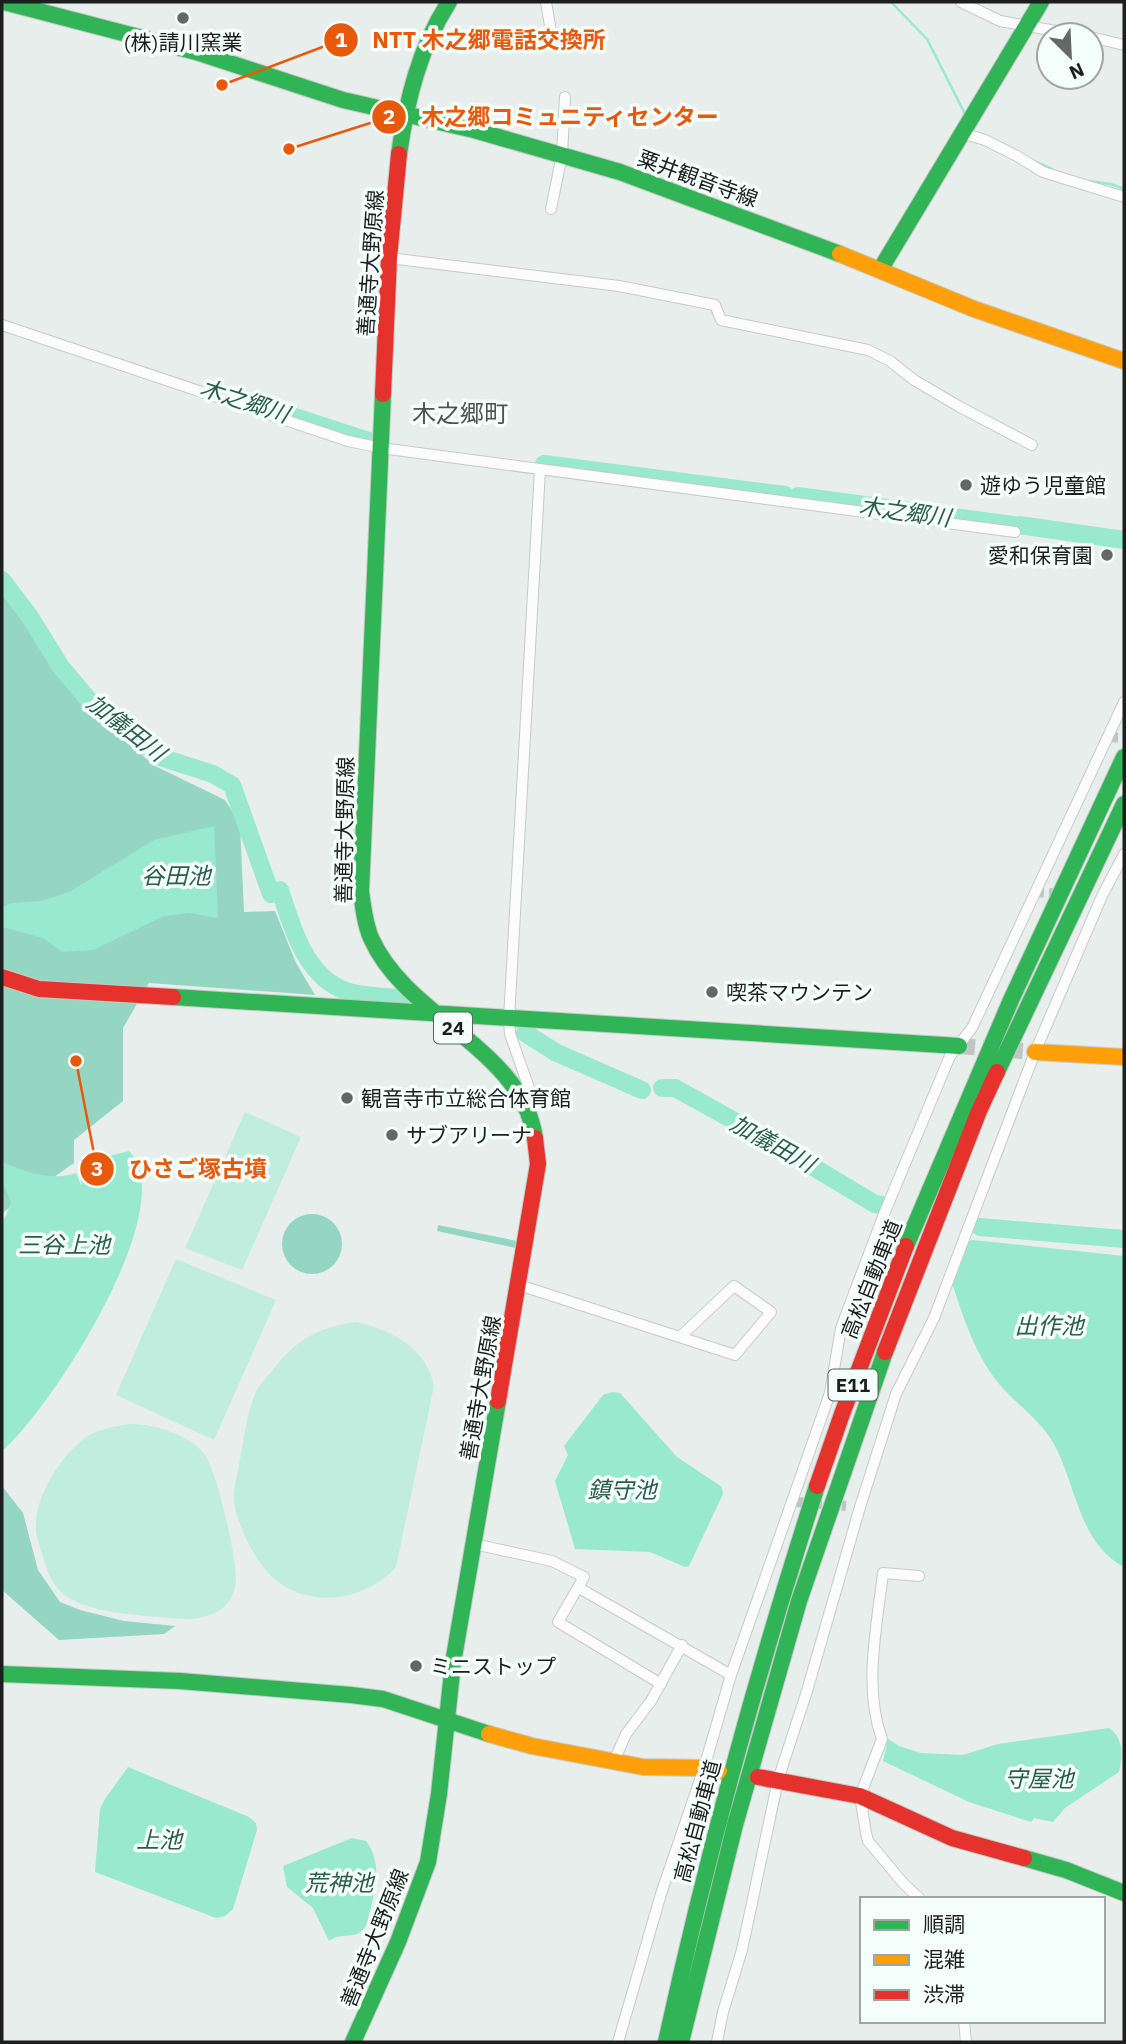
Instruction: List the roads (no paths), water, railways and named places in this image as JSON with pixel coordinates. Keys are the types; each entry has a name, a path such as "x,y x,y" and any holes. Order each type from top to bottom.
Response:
{"main road":[{"name":"粟井観音寺線","path":"4,2 188,50 332,97 474,130 562,155 708,203 974,309 1124,361"},
{"name":"善通寺大野原線","path":"353,2042 398,1942 428,1862 439,1794 453,1663 538,1164 535,1129 525,1102 494,1063 439,1015 383,960 372,940 361,891 389,258 407,116 416,71 426,41 440,13 449,2"},
{"path":"880,270 1041,2"},
{"name":"高松自動車道","path":"666,2042 718,1819 781,1599 841,1418 881,1308 971,1090 1046,918 1124,757"},
{"name":"高松自動車道","path":"681,2042 734,1825 799,1601 892,1329 979,1111 1124,804"},
{"path":"2,977 39,989 959,1046"},
{"path":"1035,1052 1124,1057"},
{"path":"3,1672 180,1681 383,1699 532,1746 643,1767 712,1769"},
{"path":"758,1777 860,1796 952,1838 1066,1870 1124,1894"}],"street":[{"path":"546,2 552,37"},
{"path":"961,2 1000,21 1035,28"},
{"path":"1105,40 1124,45"},
{"path":"551,209 562,155 565,97"},
{"path":"962,133 1007,150 1043,172 1124,197"},
{"path":"389,258 619,286 715,305 721,320 868,350 890,360 914,380 960,407 1032,445"},
{"path":"2,325 348,441 381,448 1015,532"},
{"path":"535,1129 536,1107 510,1034 509,1019 540,470"},
{"path":"618,2042 661,1894 712,1769 732,1675 830,1393 841,1328 884,1214 950,1056 972,1028 1124,702"},
{"path":"717,2042 742,1950 779,1780 896,1394 934,1318 1035,1052 1102,896 1124,854"},
{"path":"519,1285 736,1355 771,1312 734,1286 681,1336"},
{"path":"846,1506 860,1507"},
{"path":"474,1545 552,1561 584,1577 558,1622 661,1684"},
{"path":"918,1897 869,1841 860,1796 882,1739 874,1717 873,1658 883,1573 919,1576"},
{"path":"579,1588 732,1675"},
{"path":"614,1761 626,1734 661,1684 682,1645"},
{"path":"964,2023 967,2042"}],"water":[{"name":"谷田池","path":"214,826 218,918 189,913 164,916 93,950 62,952 43,938 2,927 2,907 12,903 41,901 69,892 154,840"},
{"name":"三谷上池","path":"129,1151 141,1178 139,1215 125,1259 104,1307 77,1353 23,1429 2,1451 2,1220 11,1202 2,1181 2,1162 47,1176 76,1173 81,1185 78,1172 113,1155"},
{"name":"出作池","path":"969,1241 1124,1256 1124,1567 1109,1557 1088,1529 1061,1460 1048,1435 1000,1385 977,1349 952,1283"},
{"name":"鎮守池","path":"620,1393 677,1457 722,1487 723,1494 689,1566 685,1567 650,1552 575,1549 555,1481 568,1455 564,1446 603,1395"},
{"name":"守屋池","path":"1109,1728 1120,1742 1119,1772 1065,1808 1053,1822 1034,1818 1031,1822 969,1802 883,1761 888,1739 899,1746 921,1753 963,1755 998,1744"},
{"name":"上池","path":"128,1767 249,1817 256,1823 257,1830 233,1909 225,1916 216,1918 95,1872 100,1809"},
{"name":"荒神池","path":"352,1838 366,1841 372,1851 376,1881 372,1903 363,1930 329,1941 313,1908 287,1887 283,1866"}],"waterway":[{"path":"891,2 927,39 965,114"},
{"path":"1036,162 1052,169"},
{"path":"1088,181 1124,189"},
{"name":"木之郷川","path":"252,403 372,442"},
{"name":"木之郷川","path":"544,464 785,495"},
{"name":"木之郷川","path":"798,496 1013,525"},
{"name":"木之郷川","path":"1019,525 1124,540"},
{"name":"加儀田川","path":"2,580 30,617 61,667 88,699 113,722 163,758 213,774 232,785 271,894"},
{"name":"加儀田川","path":"280,890 308,960 328,982 357,994 410,999"},
{"name":"加儀田川","path":"525,1033 557,1053 642,1090"},
{"name":"加儀田川","path":"662,1088 675,1088 875,1204 882,1205"},
{"name":"加儀田川","path":"980,1227 1124,1239"}],"tunnel":[{"path":"1108,737 1124,738"},
{"path":"1034,892 1063,894"},
{"path":"959,1046 1035,1052"},
{"path":"797,1502 846,1506"}],"place":[{"name":"(株)請川窯業","path":"183,18"},
{"name":"NTT 木之郷電話交換所","path":"222,85"},
{"name":"木之郷コミュニティセンター","path":"289,149"},
{"name":"遊ゆう児童館","path":"966,485"},
{"name":"愛和保育園","path":"1107,555"},
{"name":"喫茶マウンテン","path":"712,992"},
{"name":"ひさご塚古墳","path":"76,1061"},
{"name":"観音寺市立総合体育館","path":"347,1098"},
{"name":"サブアリーナ","path":"392,1135"},
{"name":"ミニストップ","path":"416,1666"}],"district":[{"name":"木之郷町","path":"460,413"}]}
